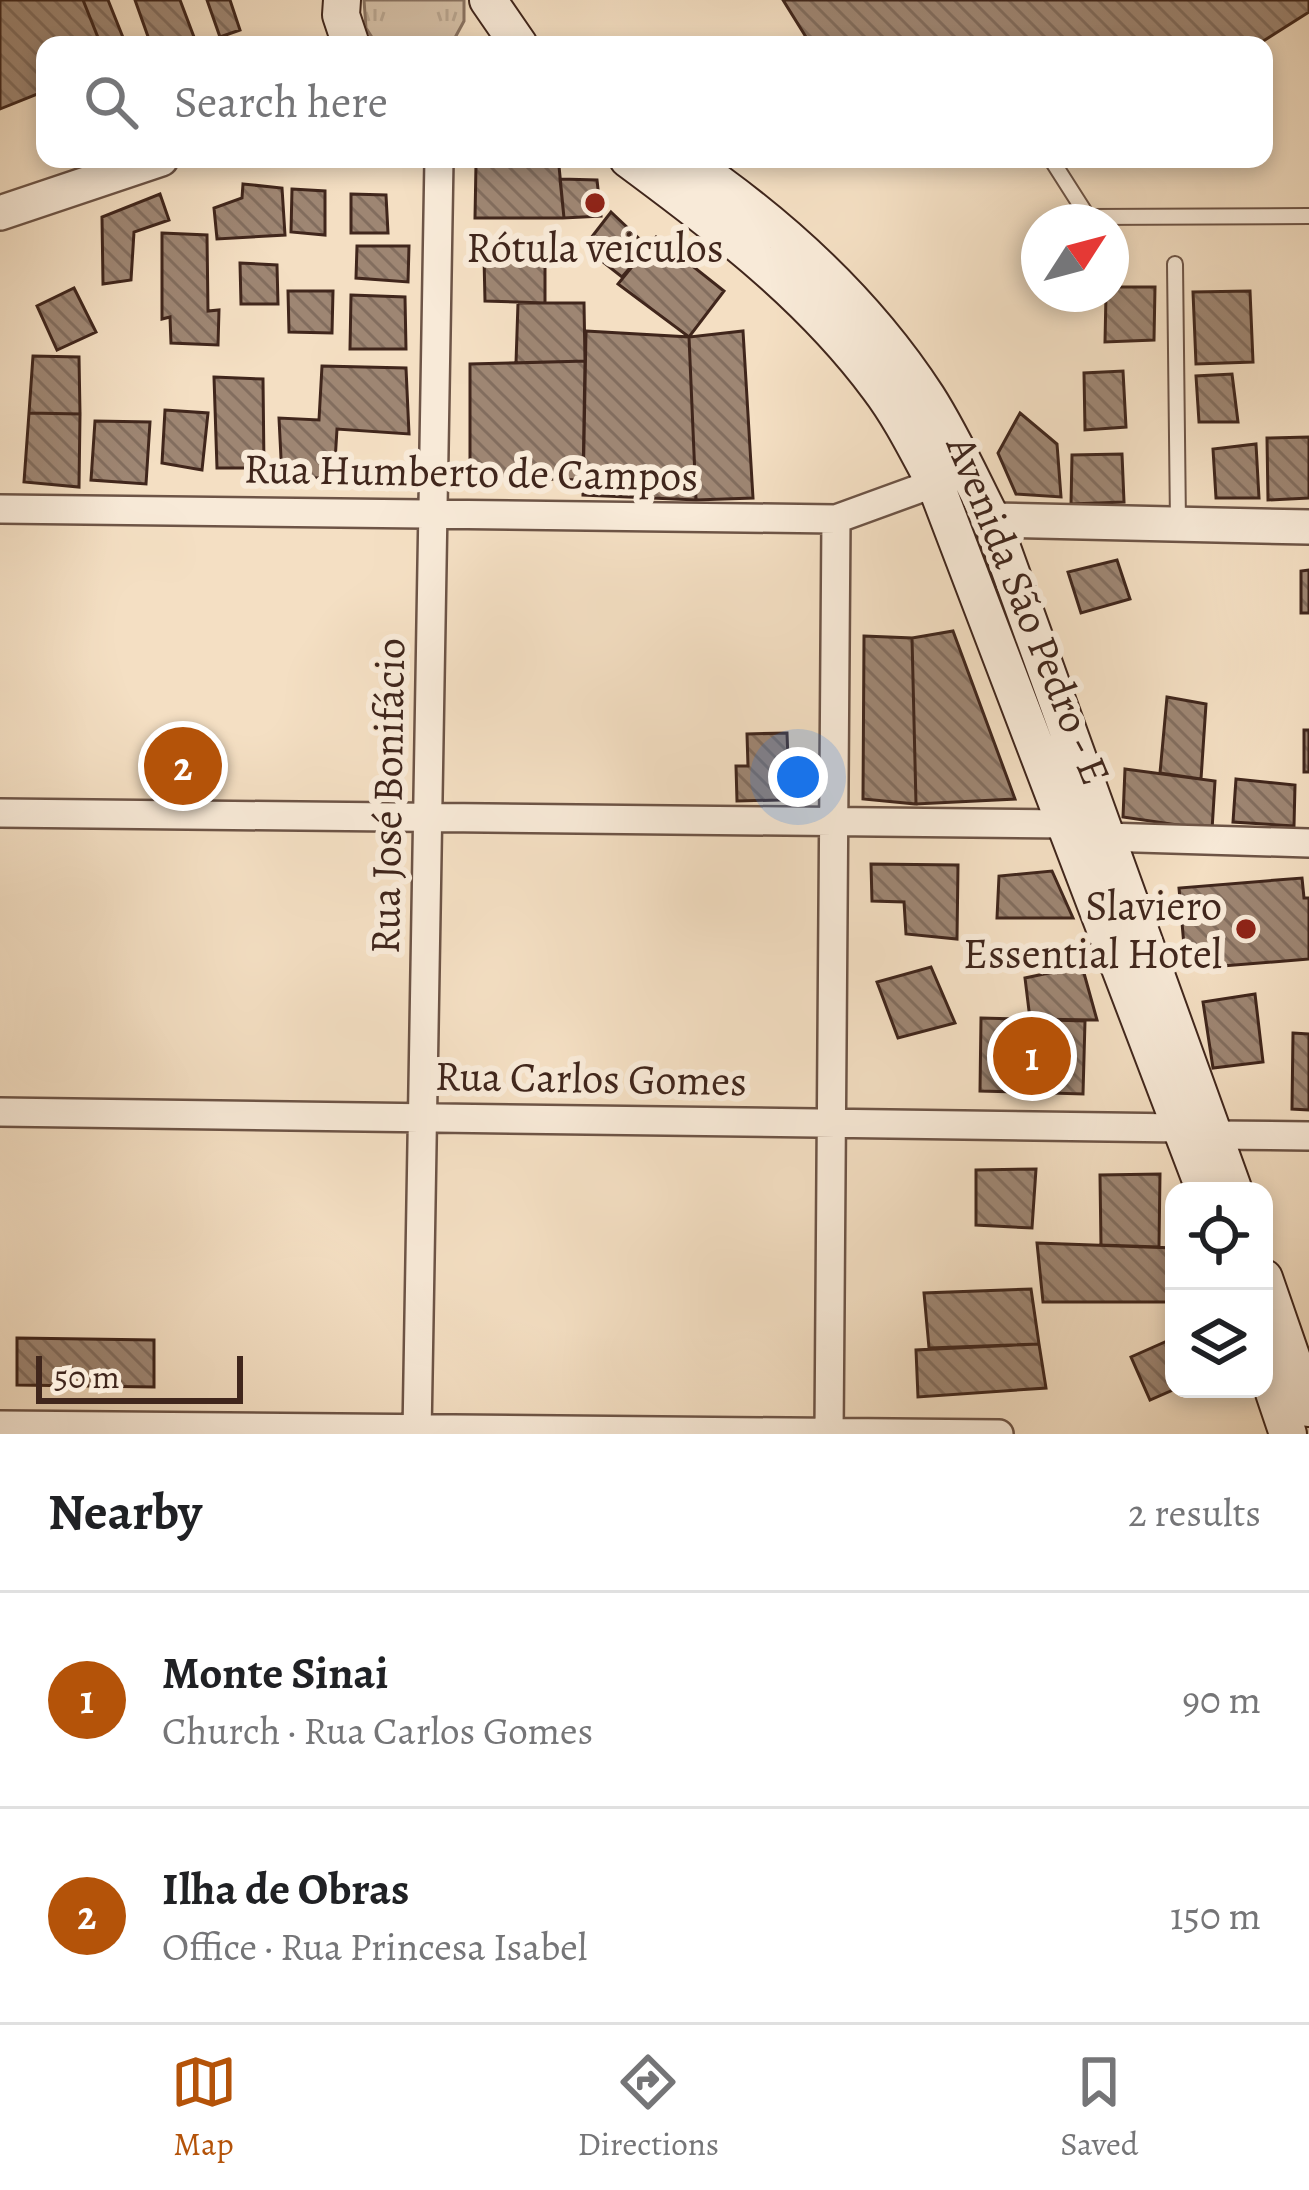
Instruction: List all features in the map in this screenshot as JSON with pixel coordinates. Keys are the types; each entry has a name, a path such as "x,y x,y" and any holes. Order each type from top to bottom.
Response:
{"main road":[{"path":"479,36 486,0"},
{"path":"486,0 512,36"},
{"name":"Avenida São Pedro - E","path":"640,168 759,260 832,330 882,391 935,483 1067,824 1197,1132 1228,1182"},
{"name":"Avenida São Pedro - E","path":"697,168 763,215 868,317 928,399 992,520 1104,837 1197,1132 1204,1182"},
{"path":"1268,1290 1309,1408"},
{"path":"1273,1390 1288,1434"}],"street":[{"path":"0,213 134,168"},
{"name":"Rua José Bonifácio","path":"417,1431 439,168"},
{"name":"Rua Humberto de Campos","path":"0,509 836,519 935,483"},
{"path":"829,1432 836,519"},
{"path":"992,520 1309,527"},
{"path":"0,813 1067,824"},
{"path":"1104,837 1309,843"},
{"name":"Rua Carlos Gomes","path":"0,1112 833,1123 1309,1136"},
{"path":"0,1425 1000,1434"}],"lane":[{"path":"1057,168 1088,217 1309,216"},
{"path":"1175,264 1178,524"}],"green space":[{"path":"364,0 464,0 464,21 456,36 371,36"}],"building":[{"path":"0,0 83,0 97,36 36,36 36,95 0,109"},
{"path":"83,0 108,0 122,36 97,36"},
{"path":"135,0 180,0 194,36 148,36"},
{"path":"207,0 230,0 240,30 220,36"},
{"path":"783,0 1309,0 1309,12 1271,36 805,36"},
{"path":"476,168 559,168 564,218 475,218"},
{"path":"560,179 597,180 601,216 564,218"},
{"path":"243,184 282,188 285,235 217,239 214,208 242,198"},
{"path":"292,189 325,191 325,235 291,232"},
{"path":"160,194 169,220 134,232 131,280 103,284 102,217"},
{"path":"351,194 386,195 388,233 351,233"},
{"path":"611,212 648,247 622,277 584,247"},
{"path":"162,233 207,235 208,311 219,310 218,345 171,343 170,317 162,319"},
{"path":"656,237 724,291 689,337 618,284"},
{"path":"357,246 409,246 408,282 356,278"},
{"path":"484,257 545,259 545,303 485,301"},
{"path":"240,263 277,265 278,304 241,304"},
{"path":"1129,287 1155,287 1154,340 1105,342 1106,312 1129,312"},
{"path":"74,288 96,332 57,350 37,306"},
{"path":"288,291 333,291 332,333 289,332"},
{"path":"1250,291 1253,362 1196,364 1193,292"},
{"path":"351,295 405,297 406,349 350,349"},
{"path":"518,303 584,303 585,361 516,363"},
{"path":"586,331 689,337 696,500 583,495"},
{"path":"743,331 753,498 696,500 689,337"},
{"path":"33,356 79,357 80,414 29,413"},
{"path":"585,361 583,480 470,477 470,364"},
{"path":"322,366 406,368 409,434 337,429 334,478 282,478 279,418 319,420"},
{"path":"1123,371 1126,427 1085,430 1084,373"},
{"path":"1232,374 1238,422 1199,422 1196,376"},
{"path":"214,377 263,379 264,468 217,468"},
{"path":"165,410 208,413 202,470 162,463"},
{"path":"29,413 80,414 79,487 24,482"},
{"path":"1020,413 1057,444 1061,497 1016,494 998,453"},
{"path":"95,421 150,422 146,484 91,480"},
{"path":"1309,437 1309,498 1268,500 1267,438"},
{"path":"1256,444 1259,498 1216,498 1213,449"},
{"path":"1122,454 1124,502 1071,504 1072,455"},
{"path":"1117,560 1130,599 1081,613 1068,572"},
{"path":"1309,570 1309,613 1301,613 1301,571"},
{"path":"953,631 1015,799 916,804 912,638"},
{"path":"864,636 912,638 916,804 863,799"},
{"path":"1167,697 1206,704 1201,779 1160,773"},
{"path":"1304,730 1309,730 1309,772 1304,772"},
{"path":"787,733 788,759 779,762 780,800 737,801 736,766 748,766 747,734"},
{"path":"1125,769 1215,781 1212,830 1123,817"},
{"path":"1236,779 1295,785 1294,826 1233,822"},
{"path":"871,864 958,865 957,939 906,934 904,902 872,901"},
{"path":"1052,871 1073,918 997,918 999,876"},
{"name":"Slaviero Essential Hotel","path":"1302,878 1304,898 1309,898 1309,959 1186,969 1179,888"},
{"path":"1082,966 1097,1020 1030,1019 1025,978"},
{"path":"931,967 955,1023 898,1038 877,982"},
{"path":"1255,994 1263,1062 1213,1068 1203,1002"},
{"path":"981,1018 1085,1021 1083,1094 980,1091"},
{"path":"1293,1033 1309,1034 1309,1110 1292,1109"},
{"path":"1036,1169 1032,1228 976,1225 976,1170"},
{"path":"1160,1174 1159,1247 1101,1245 1100,1175"},
{"path":"1037,1243 1165,1248 1165,1302 1043,1302"},
{"path":"1031,1289 1039,1344 929,1348 924,1293"},
{"path":"17,1338 154,1340 154,1387 17,1385"},
{"path":"1165,1342 1165,1393 1150,1400 1131,1357"},
{"path":"1039,1344 1046,1388 918,1397 916,1350"}],"place":[{"name":"Rótula veiculos","path":"595,203"},
{"name":"Ilha de Obras","path":"183,766"},
{"name":"Slaviero Essential Hotel","path":"1246,929"},
{"name":"Monte Sinai","path":"1032,1056"}]}
